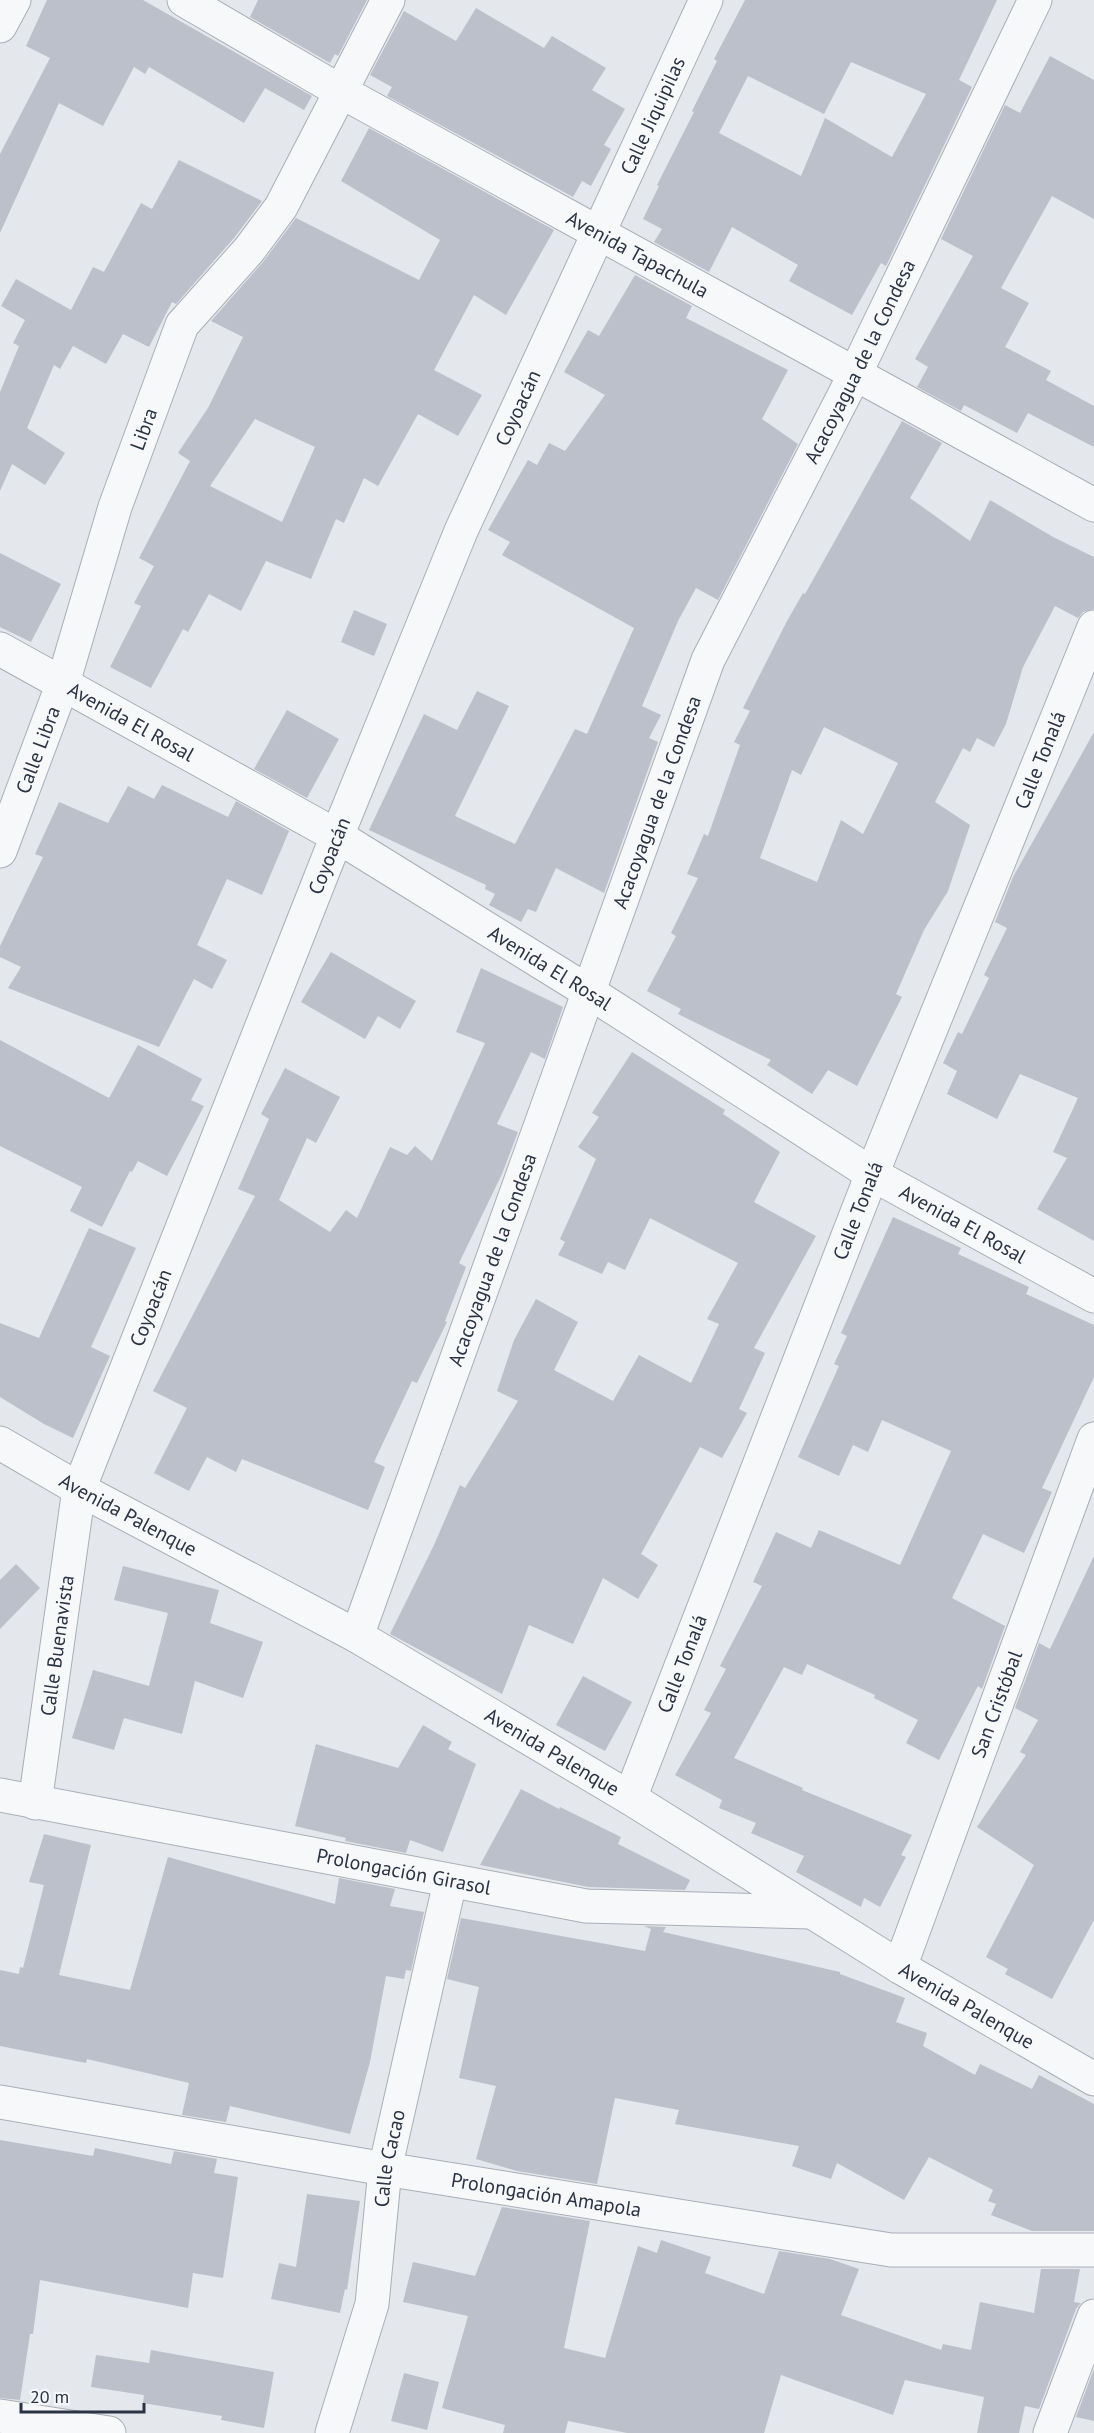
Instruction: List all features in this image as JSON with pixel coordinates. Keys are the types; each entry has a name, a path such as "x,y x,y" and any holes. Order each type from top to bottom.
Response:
{"street":[{"path":"0,26 14,0"},
{"name":"Avenida Tapachula","path":"184,0 340,91 1094,505"},
{"path":"340,91 388,0"},
{"name":"Calle Jiquipilas","path":"600,232 706,0"},
{"name":"Acacoyagua de la Condesa","path":"357,1636 708,660 855,374 1035,0"},
{"name":"Libra","path":"63,683 115,507 182,325 249,250 281,207 340,91"},
{"name":"Coyoacán","path":"79,1489 460,531 600,232"},
{"name":"Calle Tonalá","path":"630,1798 872,1174 1094,627"},
{"name":"Avenida El Rosal","path":"0,649 337,836 589,992 872,1174 1094,1296"},
{"name":"Calle Libra","path":"0,851 63,683"},
{"name":"San Cristóbal","path":"900,1967 1094,1439"},
{"name":"Avenida Palenque","path":"0,1443 79,1489 357,1636 630,1798 900,1967 1094,2079"},
{"name":"Calle Buenavista","path":"35,1803 79,1489"},
{"name":"Prolongación Girasol","path":"0,1795 586,1906 812,1912"},
{"name":"Calle Cacao","path":"332,2433 372,2304 385,2169 450,1882"},
{"name":"Prolongación Amapola","path":"0,2102 385,2169 891,2250 1094,2250"},
{"path":"1050,2433 1094,2316"},
{"path":"0,2416 109,2433"}],"building":[{"path":"47,0 143,0 312,96 304,110 265,88 244,123 149,67 145,74 134,67 103,126 59,103 0,233 0,154 50,58 26,46"},
{"path":"258,0 367,0 338,56 335,54 330,63 250,17"},
{"path":"745,0 997,0 959,80 972,87 886,266 881,263 852,315 789,281 798,265 732,227 709,272 654,242 662,229 643,219 717,61 714,59","holes":["851,62 926,94 892,157 825,118 801,176 719,133 748,76 824,114"]},
{"path":"476,8 544,48 552,36 606,68 592,90 625,109 604,145 611,149 591,186 582,181 573,197 387,96 392,87 370,75 404,11 456,41"},
{"path":"1050,56 1094,80 1094,219 1052,196 1001,288 1029,303 1005,347 1051,371 1046,380 1094,406 1094,447 1028,413 1017,433 964,405 961,411 917,387 928,367 915,359 973,256 941,239 1005,105 1020,113"},
{"path":"369,128 554,230 506,315 474,295 434,370 482,395 458,436 418,414 378,486 364,478 344,523 336,519 311,579 266,561 241,611 209,594 188,632 183,629 151,688 110,667 141,606 134,603 154,566 139,558 190,461 178,453 208,408 243,337 211,321 263,262 296,218 419,280 440,240 341,181","holes":["255,419 315,447 282,522 210,486"]},
{"path":"179,160 262,201 234,238 176,304 172,302 149,347 123,334 106,364 73,346 60,369 54,365 27,428 65,453 45,485 12,464 0,491 0,392 19,346 13,343 25,320 1,306 16,279 71,310 93,267 104,272 141,203 152,209"},
{"path":"635,275 692,306 686,318 788,370 762,419 798,444 718,600 696,588 678,621 642,706 661,715 649,738 658,742 604,893 556,868 536,912 528,909 521,922 489,905 495,894 485,889 486,885 369,830 424,714 457,730 477,691 509,706 455,816 515,844 575,729 587,734 634,628 502,555 510,542 488,530 528,460 537,465 549,443 565,451 605,395 564,372 588,330 599,336"},
{"path":"902,421 942,443 910,498 970,541 990,500 1055,538 1094,557 1094,609 1083,612 1078,618 1055,606 1023,667 1006,724 994,747 977,738 970,752 963,748 935,802 970,825 948,891 924,930 896,994 902,997 857,1086 828,1070 812,1094 767,1065 771,1060 678,1014 681,1009 647,991 676,936 671,933 698,878 687,874 704,834 708,836 740,745 734,742 750,711 743,708 787,621 803,593 805,594","holes":["824,727 898,763 863,834 841,820 817,882 760,858 792,770 801,775"]},
{"path":"0,553 61,584 31,642 0,627"},
{"path":"354,610 387,624 374,656 341,642"},
{"path":"287,710 339,739 307,798 254,769"},
{"path":"1094,732 1094,1241 1037,1209 1067,1158 1053,1152 1078,1098 1020,1074 997,1119 947,1094 957,1071 943,1063 958,1032 962,1034 989,978 984,975 1007,928 995,922 1013,877"},
{"path":"162,785 228,817 236,801 289,831 262,895 227,879 197,945 227,960 212,989 194,979 159,1047 8,988 21,967 0,957 0,946 43,857 35,854 59,802 108,823 128,786 154,799"},
{"path":"331,952 416,1001 400,1029 378,1016 365,1039 301,1002"},
{"path":"481,968 563,1007 545,1059 531,1052 497,1124 518,1132 502,1174 459,1263 466,1267 445,1321 447,1322 417,1383 412,1381 374,1462 385,1467 368,1510 242,1459 236,1472 207,1457 189,1491 154,1473 187,1408 153,1391 255,1196 238,1189 269,1119 261,1114 285,1068 340,1097 316,1143 307,1138 279,1200 330,1232 346,1210 357,1218 390,1147 407,1155 415,1146 432,1161 485,1043 456,1032"},
{"path":"0,1040 109,1098 138,1045 202,1079 191,1100 204,1106 167,1176 138,1161 132,1172 130,1171 102,1227 70,1211 82,1187 0,1146"},
{"path":"632,1052 725,1110 723,1114 780,1152 754,1202 816,1236 754,1348 765,1353 739,1409 747,1413 722,1458 700,1447 641,1554 658,1565 638,1599 603,1578 573,1644 529,1625 502,1694 390,1634 434,1545 460,1485 465,1488 518,1401 497,1391 514,1340 536,1299 578,1322 554,1370 613,1401 639,1355 691,1383 719,1324 707,1319 738,1263 650,1218 625,1270 608,1262 602,1274 558,1255 565,1242 560,1239 596,1159 578,1147 599,1117 592,1113"},
{"path":"893,1217 961,1248 958,1254 1029,1287 1026,1294 1094,1325 1094,1377 1042,1488 1052,1492 1024,1553 983,1534 952,1598 1005,1626 982,1689 978,1686 939,1760 906,1743 918,1720 874,1698 875,1695 807,1664 802,1675 784,1667 734,1758 803,1788 802,1790 912,1835 901,1855 906,1857 880,1907 864,1898 861,1907 796,1872 804,1856 751,1833 756,1823 719,1808 722,1800 675,1775 711,1713 704,1710 726,1669 720,1666 762,1586 753,1582 776,1532 811,1548 819,1530 900,1565 951,1451 882,1420 868,1452 853,1445 839,1476 798,1457 839,1366 834,1364 847,1336 841,1333"},
{"path":"89,1228 136,1248 91,1347 110,1356 73,1438 44,1424 0,1397 0,1323 39,1338"},
{"path":"1094,1556 1094,1920 1052,1999 1005,1974 1008,1969 986,1957 1034,1865 977,1827 1026,1755 1020,1752 1038,1720 1015,1708 1039,1643 1050,1649"},
{"path":"16,1564 40,1588 0,1629 0,1580"},
{"path":"123,1566 219,1590 210,1623 263,1642 243,1698 195,1681 182,1734 124,1718 114,1750 72,1738 93,1670 149,1686 168,1613 114,1600"},
{"path":"583,1676 632,1702 605,1751 556,1725"},
{"path":"423,1725 452,1742 448,1749 476,1764 443,1852 410,1840 406,1853 345,1841 346,1838 295,1826 316,1744 398,1768"},
{"path":"521,1789 621,1837 618,1844 690,1880 685,1890 588,1887 480,1865"},
{"path":"44,1834 91,1845 59,1975 130,1990 168,1857 335,1904 339,1878 395,1889 390,1906 424,1912 411,1971 406,1970 404,1979 386,1976 370,2062 350,2134 230,2106 226,2122 182,2115 189,2083 87,2059 86,2063 0,2046 0,1970 19,1974 20,1967 23,1968 44,1885 29,1882"},
{"path":"461,1918 645,1951 651,1929 644,1926 666,1927 663,1932 840,1972 840,1974 905,1998 896,2022 927,2033 923,2046 975,2075 980,2064 1032,2089 1039,2075 1094,2104 1094,2231 1032,2231 991,2215 996,2204 988,2201 993,2190 929,2157 904,2200 837,2163 831,2179 792,2166 799,2146 675,2124 679,2110 615,2098 597,2184 517,2171 476,2159 496,2086 459,2078 479,1987 447,1979"},
{"path":"0,2140 93,2156 95,2148 171,2164 174,2151 217,2159 214,2173 238,2177 223,2278 193,2273 188,2308 40,2280 33,2334 30,2334 20,2400 0,2398"},
{"path":"307,2194 360,2201 347,2290 345,2289 340,2313 271,2299 279,2263 296,2267"},
{"path":"502,2207 590,2221 564,2348 605,2358 638,2246 657,2253 661,2240 711,2257 705,2273 764,2294 779,2251 830,2259 859,2269 841,2315 941,2350 943,2344 971,2350 980,2302 1034,2313 1041,2269 1080,2269 1074,2302 1081,2303 1076,2309 1039,2409 1025,2406 1019,2433 977,2433 984,2397 905,2380 893,2415 781,2375 764,2433 627,2433 568,2421 565,2433 503,2433 505,2425 442,2408 468,2316 403,2302 413,2262 475,2276"},
{"path":"151,2350 274,2372 264,2428 221,2420 222,2416 143,2403 144,2395 91,2387 96,2355 149,2363"},
{"path":"1094,2369 1094,2421 1076,2417"},
{"path":"404,2373 439,2382 427,2430 391,2421"}]}
